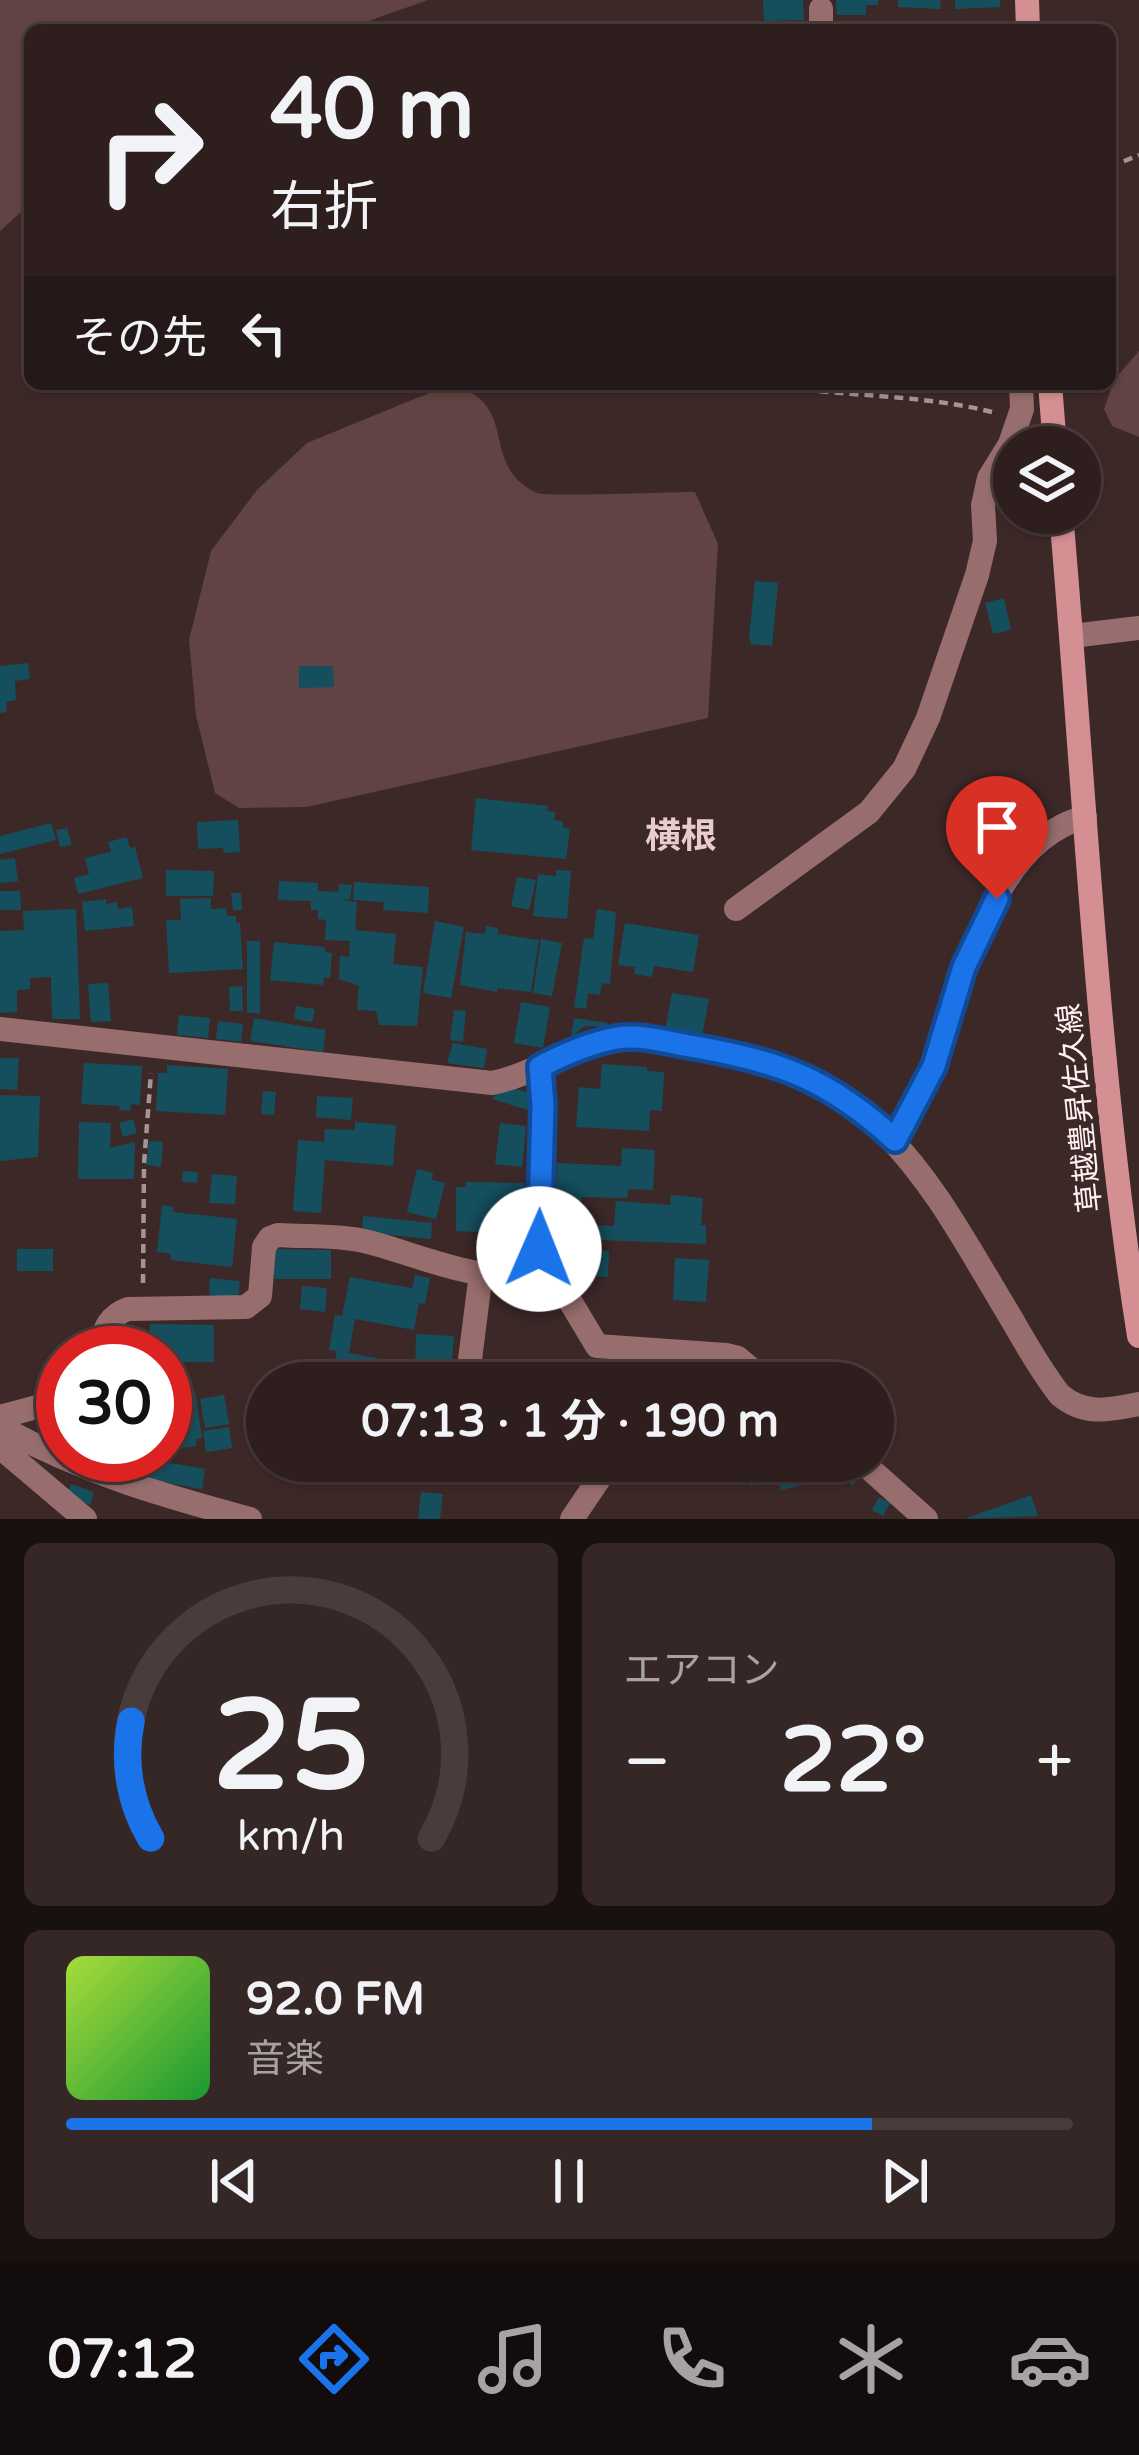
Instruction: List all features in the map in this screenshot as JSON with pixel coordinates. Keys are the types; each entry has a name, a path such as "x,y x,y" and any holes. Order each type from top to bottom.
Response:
{"main road":[{"path":"1050,390 1053,426"},
{"name":"草越豊昇佐久線","path":"1063,534 1112,1147 1139,1336"}],"street":[{"path":"736,909 869,812 904,769 928,718 977,575 985,541 983,506 988,478 1010,444 1022,409 1021,390"},
{"path":"1072,636 1139,628"},
{"path":"895,1140 934,1066 962,974 997,899 1036,846 1066,822 1085,817"},
{"path":"0,1028 492,1083 621,1037 754,1057 803,1074 869,1116 895,1140 935,1192 1060,1395 1082,1409 1104,1411 1139,1404"},
{"path":"540,1067 540,1268"},
{"path":"109,1326 114,1314 142,1309 246,1307 260,1296 264,1247 278,1235 361,1240 481,1273 518,1277 540,1268"},
{"path":"540,1268 558,1281 597,1346 743,1362"},
{"path":"469,1362 481,1273"},
{"path":"736,1362 738,1358"},
{"path":"0,1417 36,1407"},
{"path":"0,1426 49,1453 124,1484 250,1519"},
{"path":"0,1447 85,1519"},
{"path":"572,1519 597,1482"},
{"path":"885,1482 926,1519"}],"path":[{"path":"797,390 898,395 965,406 1017,422"},
{"path":"142,1309 144,1164 154,1043"}],"shaded area":[{"path":"0,0 428,0 360,24 24,24 24,209 0,231"},
{"path":"1139,351 1139,437 1112,426 1104,409 1111,390 1116,390 1116,378"},
{"path":"436,390 464,390 486,406 494,420 508,467 537,493 695,492 718,544 708,718 306,807 239,808 215,793 196,715 189,640 211,551 257,490 307,443"}],"building":[{"path":"763,0 803,0 804,20 764,21"},
{"path":"836,0 878,0 878,5 866,5 866,15 837,15"},
{"path":"898,0 940,0 941,9 898,7"},
{"path":"955,0 1000,0 1000,7 955,9"},
{"path":"755,581 778,583 772,646 751,644 749,637"},
{"path":"1004,598 1011,630 993,634 985,603"},
{"path":"28,663 30,679 15,681 16,700 6,702 7,712 0,713 0,666"},
{"path":"299,666 333,666 334,687 299,688"},
{"path":"476,798 548,806 547,811 555,812 554,820 570,829 566,859 471,850"},
{"path":"238,820 240,852 198,849 197,822"},
{"path":"51,823 56,840 0,854 0,836"},
{"path":"67,828 72,845 60,847 56,830"},
{"path":"127,837 130,848 135,847 143,878 78,894 74,878 89,874 85,858 111,852 108,842"},
{"path":"15,858 18,881 0,883 0,860"},
{"path":"166,870 214,871 213,896 166,896"},
{"path":"556,870 571,871 567,919 533,916 538,874 556,876"},
{"path":"517,877 536,880 529,910 511,906"},
{"path":"279,881 318,883 318,891 338,892 339,884 352,885 350,899 341,900 357,902 355,930 396,934 393,964 423,967 417,1026 379,1025 376,1011 357,1010 359,986 339,979 340,956 349,957 350,941 325,940 326,920 318,919 311,901 278,900"},
{"path":"354,882 429,887 428,913 383,910 384,902 353,900"},
{"path":"0,891 20,891 21,910 0,910"},
{"path":"231,893 241,893 242,910 233,910"},
{"path":"211,898 211,909 226,908 227,916 236,916 240,923 243,969 169,973 166,920 181,920 180,899"},
{"path":"106,899 106,904 117,902 118,909 132,907 134,926 85,931 82,902"},
{"path":"76,909 80,1019 52,1019 51,977 30,978 30,989 17,990 17,1012 0,1013 0,931 24,930 23,911"},
{"path":"597,909 616,912 610,984 602,983 600,995 588,993 586,1009 574,1007 584,938 593,939"},
{"path":"435,921 464,927 451,998 423,993"},
{"path":"625,923 699,935 693,972 654,966 652,977 634,974 635,967 618,965"},
{"path":"486,926 498,928 498,934 539,940 531,992 460,985 466,932 485,934"},
{"path":"541,939 562,943 552,996 533,993"},
{"path":"247,941 260,941 260,1013 247,1013"},
{"path":"274,942 325,947 325,952 332,953 330,978 324,977 323,985 270,980"},
{"path":"108,983 111,1021 91,1022 88,984"},
{"path":"242,986 243,1011 230,1011 229,987"},
{"path":"672,993 709,999 702,1037 665,1031"},
{"path":"521,1002 550,1007 543,1048 514,1043"},
{"path":"296,1006 315,1009 312,1022 294,1019"},
{"path":"454,1010 466,1011 463,1042 450,1040"},
{"path":"179,1015 210,1018 208,1038 177,1035"},
{"path":"254,1018 326,1030 323,1052 250,1041"},
{"path":"574,1018 608,1023 606,1027 585,1026 571,1037"},
{"path":"218,1021 243,1024 241,1042 216,1039"},
{"path":"453,1043 487,1049 484,1068 447,1063"},
{"path":"0,1058 19,1058 17,1090 0,1089"},
{"path":"84,1063 142,1066 140,1105 131,1104 130,1111 81,1104"},
{"path":"602,1064 664,1072 662,1111 650,1110 649,1131 576,1127 579,1087 600,1089"},
{"path":"167,1065 228,1069 225,1115 156,1111 158,1073 167,1073"},
{"path":"263,1091 276,1092 274,1115 261,1114"},
{"path":"498,1091 533,1094 528,1110 492,1099"},
{"path":"0,1095 40,1096 38,1157 0,1161"},
{"path":"317,1096 353,1098 351,1120 316,1117"},
{"path":"133,1119 137,1133 123,1137 119,1123"},
{"path":"79,1122 111,1123 110,1148 135,1142 134,1179 78,1179"},
{"path":"355,1122 396,1125 393,1166 325,1160 321,1213 293,1211 298,1140 324,1142 325,1129 355,1130"},
{"path":"500,1123 526,1126 522,1167 495,1164"},
{"path":"149,1141 163,1142 161,1167 146,1165"},
{"path":"622,1148 655,1150 653,1190 628,1189 627,1198 581,1197 579,1244 554,1242 557,1163 621,1166"},
{"path":"417,1169 445,1183 436,1219 407,1212"},
{"path":"183,1171 198,1172 197,1183 182,1182"},
{"path":"212,1174 237,1176 235,1204 209,1203"},
{"path":"466,1182 525,1183 524,1237 481,1241 481,1232 456,1231 456,1187 466,1187"},
{"path":"671,1195 703,1198 701,1225 706,1225 706,1244 598,1240 599,1225 614,1226 616,1201 670,1205"},
{"path":"162,1205 174,1207 173,1212 237,1219 232,1267 170,1260 171,1254 157,1252"},
{"path":"363,1216 432,1223 431,1239 362,1232"},
{"path":"17,1249 53,1249 53,1271 17,1271"},
{"path":"274,1249 331,1250 331,1279 274,1279"},
{"path":"593,1250 609,1251 608,1277 592,1276"},
{"path":"675,1258 709,1260 706,1302 673,1300"},
{"path":"415,1275 430,1278 414,1330 355,1319 349,1353 377,1358 376,1362 335,1362 337,1351 329,1350 335,1315 342,1316 350,1277 412,1288"},
{"path":"210,1278 240,1281 238,1298 209,1295"},
{"path":"302,1286 327,1288 325,1312 300,1309"},
{"path":"214,1325 214,1362 192,1362 192,1326 150,1326"},
{"path":"416,1334 454,1336 452,1362 415,1362"},
{"path":"663,1357 663,1362 606,1362"},
{"path":"192,1390 202,1438 192,1446"},
{"path":"224,1395 229,1424 205,1428 200,1399"},
{"path":"229,1427 232,1448 206,1452 203,1431"},
{"path":"192,1467 205,1469 202,1489 162,1482 192,1482"},
{"path":"779,1482 815,1482 781,1490"},
{"path":"71,1484 94,1492 90,1505 66,1496"},
{"path":"421,1492 443,1494 440,1519 418,1519"},
{"path":"1031,1495 1038,1516 967,1519 967,1518"},
{"path":"879,1497 890,1503 883,1516 872,1510"}],"district":[{"name":"横根","path":"681,836"}],"route":[{"path":"539,1249 540,1067 621,1037 754,1057 803,1074 869,1116 895,1140 934,1066 964,967 997,899"}]}
